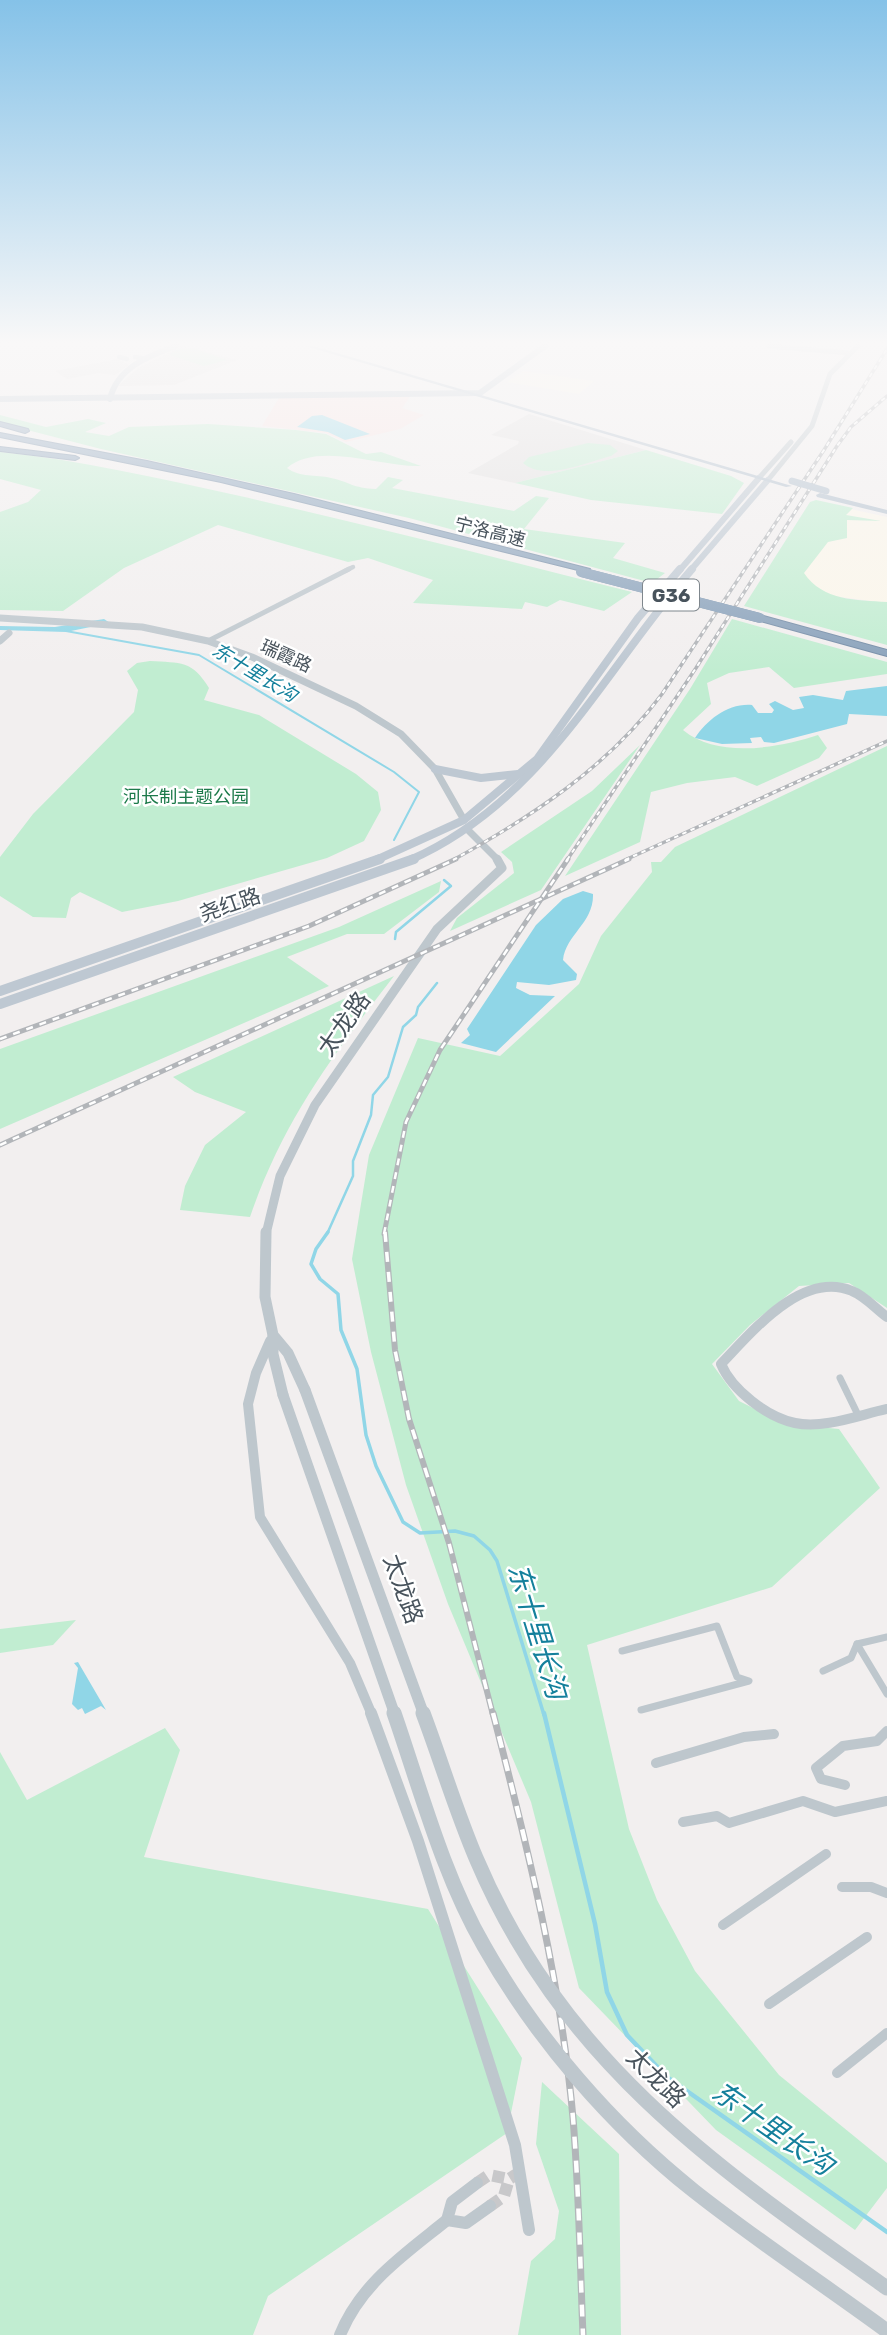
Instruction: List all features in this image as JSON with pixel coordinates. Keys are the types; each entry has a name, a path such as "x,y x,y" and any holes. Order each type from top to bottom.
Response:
{"highway":[{"path":"43,455 102,463 252,494"},
{"name":"宁洛高速","path":"82,455 584,570"},
{"name":"宁洛高速","path":"94,455 212,479 584,570 887,651"},
{"path":"119,455 212,479"}],"main road":[{"path":"690,455 887,510"},
{"path":"466,825 521,773 561,729 638,618 766,477"},
{"path":"466,825 556,749 648,620 766,477"},
{"path":"435,769 481,778 521,773"},
{"name":"尧红路","path":"0,991 377,860 466,825"},
{"name":"尧红路","path":"0,1004 393,868 436,849 466,825"}],"street":[{"path":"766,477 777,455"},
{"path":"208,641 353,568"},
{"name":"瑞霞路","path":"0,618 119,624 208,641 287,673 371,714 401,734 435,769 466,825"},
{"path":"0,641 9,633"},
{"name":"太龙路","path":"466,825 502,863 502,868 436,929 315,1105 280,1176 268,1218 264,1251 265,1297 273,1335 288,1353 305,1390 476,1858 504,1919 541,1978 618,2074 693,2146 887,2288"},
{"path":"887,1317 851,1290 818,1290 793,1298 773,1313 721,1364 729,1382 749,1400 795,1423 859,1417 887,1409"},
{"path":"273,1335 273,1354 283,1395 444,1859 483,1945 522,2006 575,2074 629,2133 693,2190 887,2331"},
{"path":"273,1335 256,1373 247,1405 260,1517 350,1663 384,1743 515,2145 529,2230"},
{"path":"840,1378 859,1417"},
{"path":"622,1651 717,1626 737,1677 749,1681 641,1710"},
{"path":"857,1644 887,1637"},
{"path":"823,1671 851,1658 857,1644"},
{"path":"857,1644 887,1694"},
{"path":"845,1785 821,1779 816,1768 842,1744 860,1740 877,1741 887,1731"},
{"path":"656,1763 744,1738 774,1734"},
{"path":"683,1822 717,1816 729,1823 803,1801 835,1812 887,1801"},
{"path":"723,1925 825,1854"},
{"path":"842,1887 871,1886 887,1893"},
{"path":"769,2004 867,1937"},
{"path":"837,2073 887,2034"},
{"path":"340,2335 346,2316 368,2286 447,2220 452,2202 477,2183"},
{"path":"447,2220 466,2223 490,2206"}],"shaded area":[{"path":"499,455 626,455 515,483 468,473"},
{"path":"846,508 887,517 887,603 801,592 788,585"}],"green space":[{"path":"0,455 30,455 91,465 240,496 632,592 604,611 560,600 547,607 525,602 522,609 413,603 433,580 368,558 348,562 218,525 124,568 63,611 0,610 0,512 28,502 41,490 0,479"},
{"path":"128,455 389,455 421,466 350,457 315,456 300,460 287,468 298,473 376,489 388,477 403,480 392,488 514,511 536,496 549,498 524,529 625,543 613,558 665,573 652,583 409,518"},
{"path":"612,455 554,471 542,471 523,463 529,457"},
{"path":"626,455 662,455 731,476 744,483 722,514 591,500 515,483"},
{"path":"816,500 853,508 846,515 881,521 847,520 847,538 828,542 804,573 830,594 887,602 887,645 744,606 810,502"},
{"path":"732,619 887,662 887,674 794,688 769,667 729,673 707,683 711,704 683,730 697,739 713,745 749,748 785,744 818,735 827,748 819,758 757,786 735,777 687,783 651,792 640,842 565,876 690,689"},
{"name":"河长制主题公园","path":"137,663 178,663 191,668 209,688 204,700 259,715 356,774 378,792 381,810 364,841 327,858 178,901 122,912 80,892 71,898 66,918 33,917 0,896 0,857 33,814 134,712 138,690 127,671"},
{"path":"640,745 541,890 450,931 457,918 514,873 512,862 501,852 592,791"},
{"path":"887,746 887,1308 849,1283 799,1286 750,1325 712,1364 739,1401 785,1424 839,1429 880,1488 772,1587 587,1645 629,1829 657,1900 695,1971 779,2075 887,2163 887,2188 855,2230 716,2130 579,1988 531,1802 448,1604 406,1485 371,1352 352,1259 369,1155 418,1038 500,1056 579,984 601,936 652,872 651,862 661,862 675,847"},
{"path":"441,881 439,892 384,934 347,934 287,957 329,986 0,1129 0,1049 339,927"},
{"path":"394,976 311,1091 278,1150 250,1217 180,1210 185,1186 205,1145 246,1112 195,1092 173,1077"},
{"path":"76,1620 53,1645 0,1653 0,1629"},
{"path":"165,1728 180,1750 144,1857 428,1909 522,2058 507,2133 268,2296 253,2335 0,2335 0,1752 27,1800"},
{"path":"542,2082 619,2154 621,2335 518,2335 531,2261 555,2239 559,2211 536,2144"}],"water":[{"path":"104,619 110,623 66,632 0,630 0,626 55,627"},
{"path":"887,686 887,716 849,714 847,724 774,743 764,742 761,737 750,738 752,743 722,744 695,738 712,719 735,707 752,705 758,713 772,713 774,710 769,704 775,701 793,710 804,708 799,697 813,695 843,700 846,691"},
{"path":"583,891 593,894 592,904 585,921 569,943 563,960 577,974 576,980 549,985 517,982 516,988 530,995 555,996 496,1052 461,1043 470,1035 467,1029 536,925 563,899"},
{"path":"78,1662 106,1710 101,1706 85,1714 82,1708 78,1710 72,1704 78,1668 74,1663"}],"waterway":[{"name":"东十里长沟","path":"66,631 199,655 394,772 419,792 394,840"},
{"name":"东十里长沟","path":"395,939 396,932 451,886 444,880"},
{"name":"东十里长沟","path":"328,1232 353,1176 353,1161 371,1115 373,1095 388,1077 403,1027 416,1015 418,1007 437,983"},
{"name":"东十里长沟","path":"328,1232 316,1249 311,1264 320,1279 338,1294 341,1330 357,1369 366,1435 376,1466 403,1522 420,1533 455,1531 474,1536 490,1550 497,1561 544,1715"},
{"name":"东十里长沟","path":"544,1713 595,1924 607,1992 627,2035 667,2077 887,2232"}],"tunnel":[{"path":"509,2179 520,2172"},
{"path":"477,2183 489,2175 509,2179"},
{"path":"490,2206 504,2196 509,2179"}],"railway":[{"path":"453,860 511,826 566,788 618,745 641,720 662,694 821,455"},
{"path":"567,860 696,668 831,455"},
{"path":"625,860 887,741"},
{"path":"0,1039 309,926 456,859"},
{"path":"541,899 568,859"},
{"path":"541,899 629,859"},
{"path":"0,1145 541,899"},
{"path":"384,1234 406,1122 440,1050 541,899"},
{"path":"385,1232 395,1350 409,1419 449,1543 493,1715"},
{"path":"493,1713 530,1863 568,2067 575,2145 583,2335"}]}
